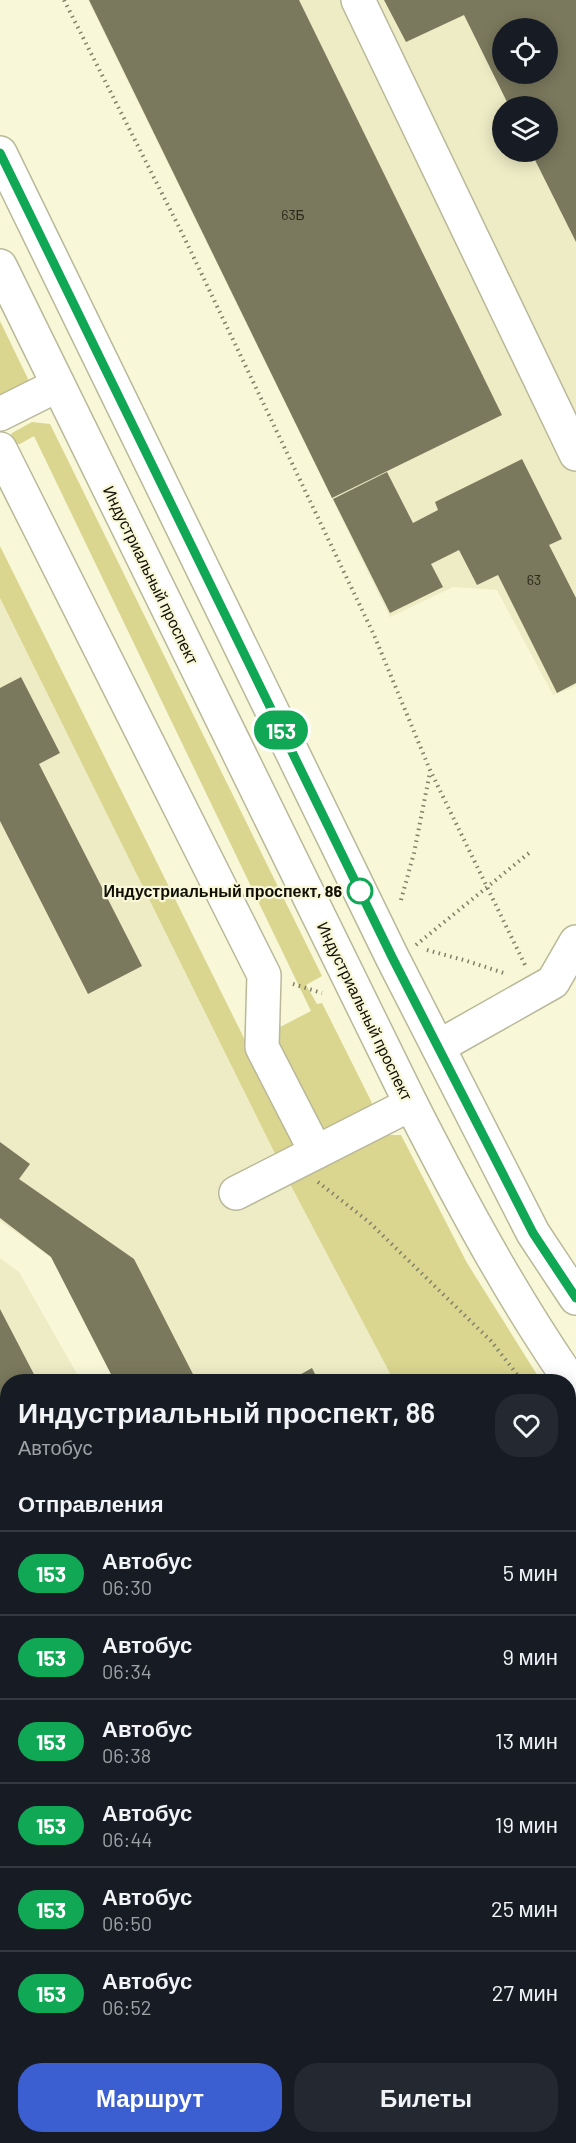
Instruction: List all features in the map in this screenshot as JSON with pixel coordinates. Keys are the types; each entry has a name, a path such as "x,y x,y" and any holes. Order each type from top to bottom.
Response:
{"main road":[{"path":"358,0 576,454"},
{"path":"0,153 374,920 533,1233 576,1298"},
{"name":"Индустриальный проспект","path":"0,266 411,1104 468,1214 531,1321 566,1374"},
{"path":"0,414 58,385"},
{"path":"0,449 264,975 262,1047 310,1156"},
{"path":"438,1047 553,982 576,942"},
{"path":"236,1193 411,1104"}],"path":[{"path":"64,0 183,235 374,635 430,770 538,992"},
{"path":"401,900 414,853 430,770"},
{"path":"422,941 530,853"},
{"path":"427,950 499,973 516,976 538,992"},
{"path":"310,1156 310,1173 324,1188 369,1222 491,1341 518,1374"}],"shaded area":[{"path":"88,0 576,0 576,686 553,695 497,590 453,587 390,617"},
{"path":"0,321 30,383 0,406"},
{"path":"32,422 50,424 322,976 306,985 317,1004 322,1003 372,1103 367,1110 322,1133 270,1036 280,1027 311,1011 34,436 20,444 14,444 9,438 12,433"},
{"path":"0,546 297,1145 276,1156 0,598"},
{"path":"0,598 282,1169 390,1374 111,1374 51,1257 0,1221"},
{"path":"381,1135 401,1135 467,1263 537,1374 390,1374 290,1184"},
{"path":"0,1258 19,1272 77,1374 0,1374"}],"building":[{"path":"89,0 299,0 502,415 332,498"},
{"path":"384,0 576,0 576,242 536,162 558,162 558,96 504,96 498,84 558,84 558,18 492,18 492,72 464,15 406,42"},
{"path":"522,459 562,539 549,545 576,598 576,683 557,693 498,575 477,585 459,550 431,564 443,587 390,613 333,499 387,472 413,523 438,510 435,502"},
{"path":"21,677 60,753 39,764 142,966 88,994 0,821 0,688"},
{"path":"0,1142 30,1164 19,1179 134,1259 193,1374 111,1374 51,1257 0,1218"},
{"path":"0,1309 34,1374 0,1374"},
{"path":"312,1368 315,1374 301,1374"}],"bus line":[{"name":"153","path":"0,153 392,957 533,1233 576,1298"}],"place":[{"name":"Индустриальный проспект, 86","path":"360,891"}]}
